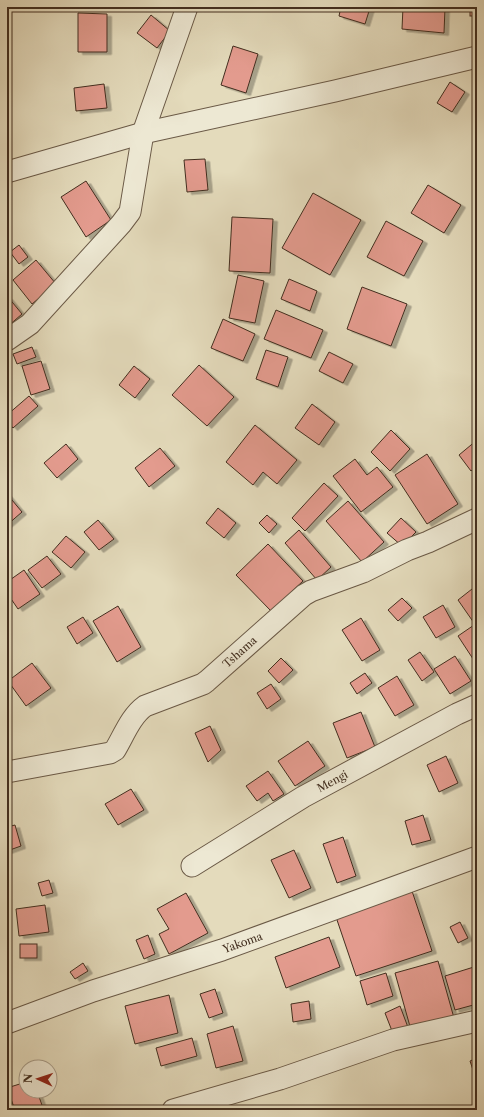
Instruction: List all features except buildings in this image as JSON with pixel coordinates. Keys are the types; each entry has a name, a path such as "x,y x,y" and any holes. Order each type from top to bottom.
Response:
{"street":[{"path":"7,340 30,324 130,212 143,133 187,7"},
{"path":"7,172 143,133 335,91 477,57"},
{"name":"Tshama","path":"7,772 110,753 115,750 140,710 145,706 207,681 304,595 363,572 407,550 477,519"},
{"name":"Mengi","path":"192,866 303,796 457,714 477,705"},
{"name":"Yakoma","path":"7,1023 93,991 222,950 477,856"},
{"path":"173,1110 280,1079 393,1040 477,1021"}]}
